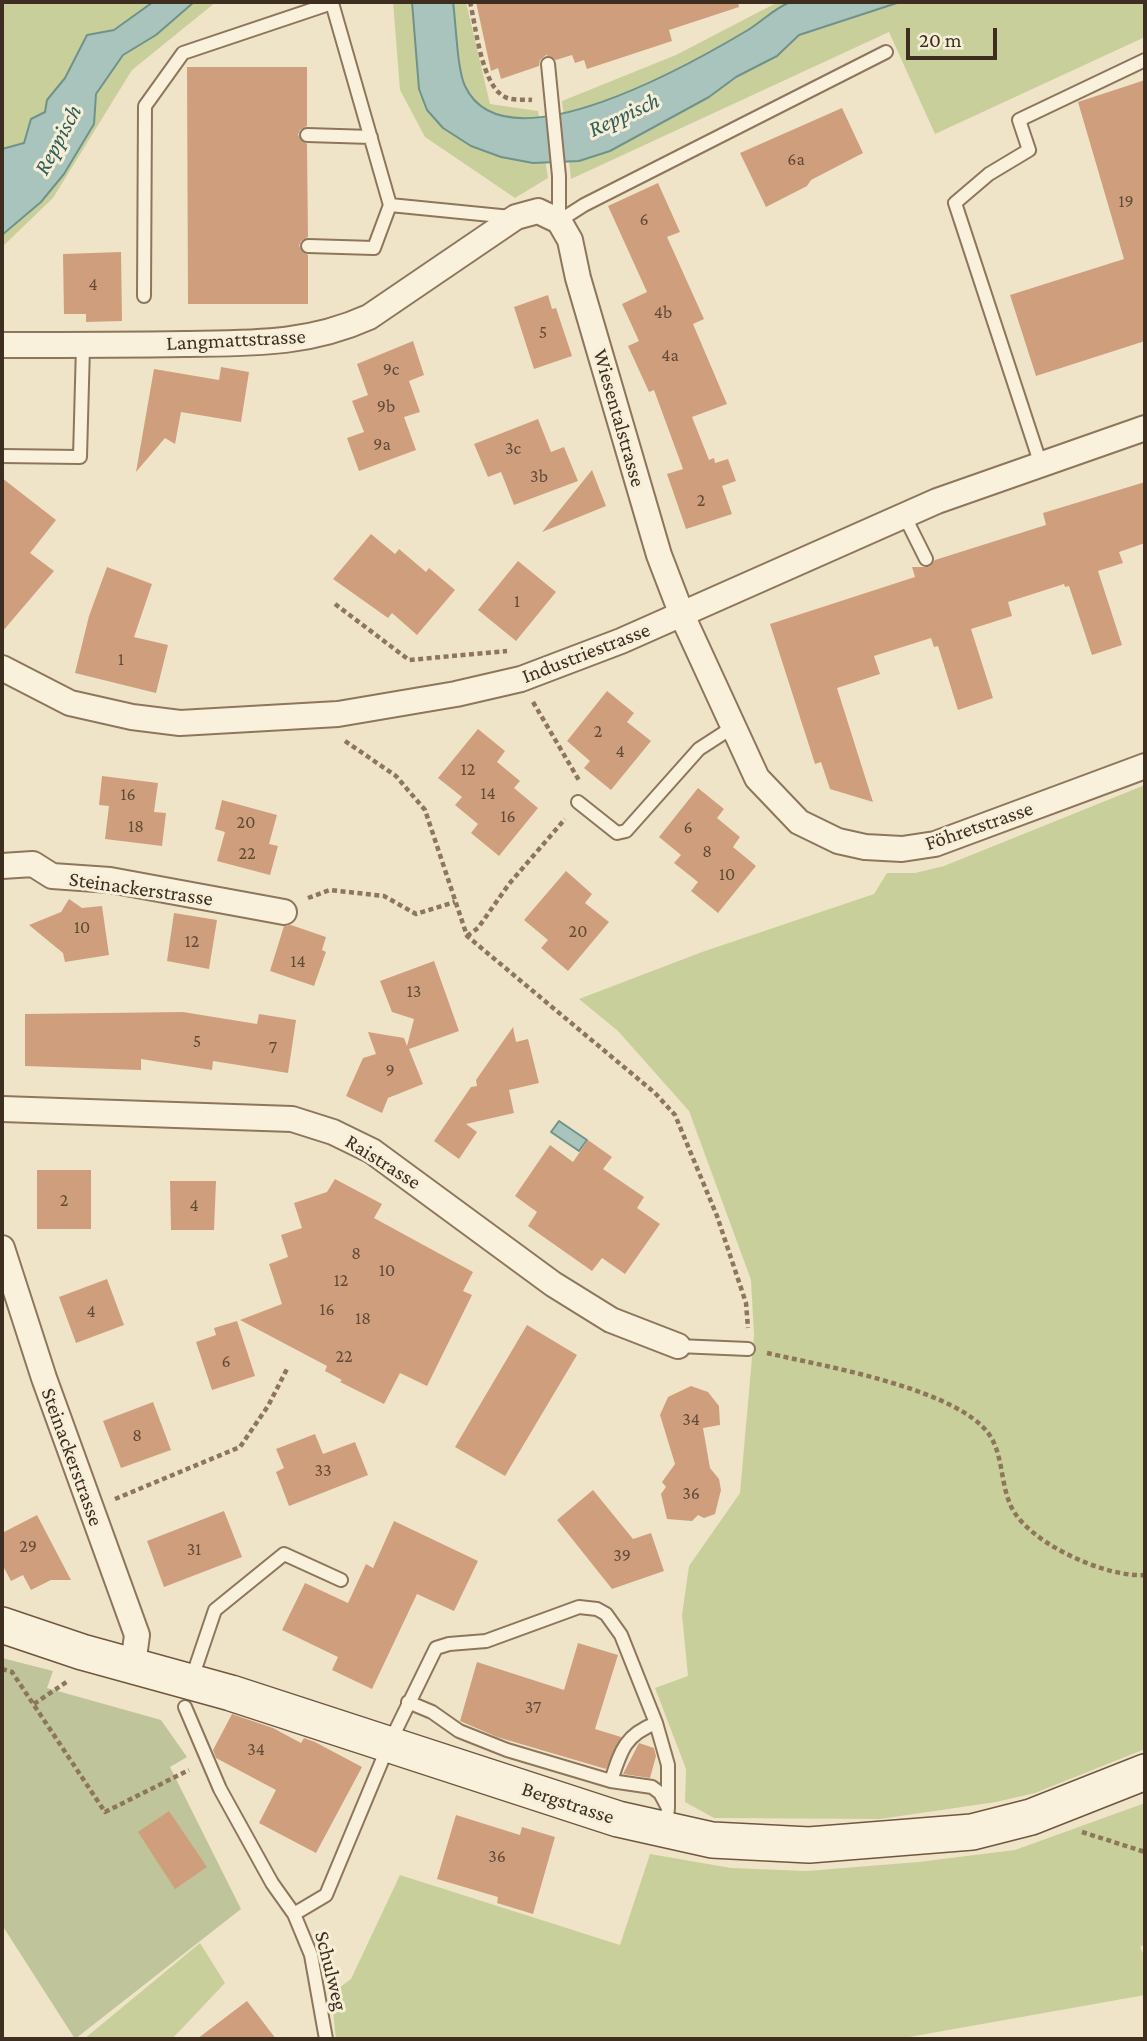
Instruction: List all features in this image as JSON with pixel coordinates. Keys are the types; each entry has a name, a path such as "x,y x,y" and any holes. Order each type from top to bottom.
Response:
{"street":[{"path":"516,218 538,211 559,221"},
{"name":"Langmattstrasse","path":"2,345 267,343 305,339 342,329 369,317 516,218"},
{"name":"Wiesentalstrasse","path":"559,221 570,240 634,470 682,615"},
{"name":"Industriestrasse","path":"2,668 70,703 132,717 180,723 338,714 456,695 521,679 682,615 904,515 1145,428"},
{"name":"Föhretstrasse","path":"682,615 757,778 799,822 838,841 865,847 902,849 935,844 1145,766"},
{"name":"Steinackerstrasse","path":"2,866 33,864 52,876 110,880 284,912"},
{"name":"Raistrasse","path":"2,1109 292,1119 333,1132 372,1151 553,1284 611,1320 678,1346"},
{"name":"Steinackerstrasse","path":"2,1248 44,1378 137,1635 133,1665"},
{"name":"Bergstrasse","path":"2,1625 133,1665 188,1694 389,1744 618,1819 667,1819 747,1844 861,1843 972,1832 1060,1807 1145,1772"}],"lane":[{"path":"144,296 145,106 183,52 332,3 390,205 373,248 307,246"},
{"path":"559,221 584,205 886,51"},
{"path":"1041,465 955,203 989,174 1029,150 1019,120 1145,60"},
{"path":"548,64 559,176 559,221"},
{"path":"307,135 370,136"},
{"path":"390,205 516,218"},
{"path":"2,456 80,457 83,346"},
{"path":"904,515 926,559"},
{"path":"578,802 617,833 626,831 699,749 733,727"},
{"path":"678,1346 748,1349"},
{"path":"188,1694 215,1610 284,1554 341,1580"},
{"path":"294,1914 326,1895 389,1744 436,1648 449,1644 486,1641 579,1607 587,1606 606,1614 621,1635 634,1666 656,1723 668,1765 667,1819"},
{"name":"Schulweg","path":"188,1694 209,1764 272,1883 294,1914 311,1955 326,2039"},
{"path":"408,1702 432,1712 459,1731 507,1750 611,1782 652,1787 660,1793 667,1819"},
{"path":"611,1782 628,1739 638,1730 656,1723"}],"path":[{"path":"470,2 485,72 495,90 506,99 552,105"},
{"path":"335,604 410,660 511,651"},
{"path":"467,936 478,928 509,884 578,802 584,790 521,679"},
{"path":"338,714 344,741 396,776 425,810 467,936 655,1093 675,1115 733,1258 746,1303 748,1349 866,1378 934,1398 963,1412 982,1426 995,1443 1009,1503 1019,1522 1034,1536 1099,1567 1145,1575"},
{"path":"320,891 384,896 416,914 455,902"},
{"path":"91,1508 240,1447 268,1406 288,1367"},
{"path":"2,1669 12,1672 105,1812 174,1775 209,1764"},
{"path":"34,1704 69,1681"},
{"path":"1060,1807 1071,1829 1145,1852"}],"green space":[{"path":"2,2 216,2 132,70 53,198 2,247"},
{"path":"393,2 466,2 490,104 538,111 548,178 515,198 425,137 400,90"},
{"path":"778,2 1145,2 1145,37 935,134 889,32 571,179 562,101 676,55"},
{"path":"1145,785 1145,1749 1035,1793 996,1802 880,1819 714,1818 685,1802 686,1769 655,1688 688,1676 682,1615 689,1566 740,1493 754,1335 751,1280 689,1111 618,1031 579,999 702,952 874,894 887,873 915,873 944,866"},
{"path":"2,1658 53,1671 47,1688 161,1720 187,1757 170,1767 241,1909 75,2039 2,1925"},
{"path":"1145,1803 1145,1944 1140,1947 1145,1957 1145,1995 898,2039 336,2039 331,1994 351,1979 400,1875 620,1945 650,1854 731,1868 807,1871 918,1862 1015,1850"},
{"path":"200,1943 225,1983 172,2039 84,2039"}],"water":[{"name":"Reppisch","path":"153,2 194,2 156,35 123,55 96,94 94,124 64,174 41,202 2,235 2,149 24,143 31,119 45,112 47,100 65,78 87,35 114,30"},
{"name":"Reppisch","path":"412,2 453,2 458,58 465,86 487,110 519,118 558,114 602,102 646,84 723,45 788,3 900,2 799,35 777,56 610,151 579,161 533,163 501,157 471,146 443,128 427,110 419,89"},
{"path":"559,1121 587,1140 579,1151 551,1132"}],"building":[{"path":"476,2 738,2 739,7 669,30 672,41 587,69 584,60 575,63 572,55 556,60 546,55 540,60 539,66 501,79 498,68 491,71"},
{"path":"187,67 307,67 307,126 300,130 298,135 307,144 308,237 301,241 299,246 308,255 308,304 188,304"},
{"path":"1145,80 1145,341 1036,376 1010,295 1124,259 1078,102"},
{"path":"842,108 863,153 766,207 740,153"},
{"path":"658,183 680,232 667,237 704,319 693,324 727,404 692,417 709,460 714,458 715,463 728,459 736,481 722,486 732,514 686,529 667,474 683,469 654,390 649,392 628,346 639,341 622,304 647,292 608,206"},
{"path":"121,252 122,321 86,322 86,314 64,314 63,254"},
{"path":"548,295 552,309 556,308 572,356 534,369 514,307"},
{"path":"413,341 424,375 409,381 420,412 404,417 416,450 359,471 347,438 364,432 352,401 368,395 357,364"},
{"path":"221,367 249,372 241,422 181,412 175,444 165,438 136,472 154,369 219,380"},
{"path":"538,419 551,452 564,447 578,481 514,505 501,472 488,477 474,444"},
{"path":"592,470 606,506 542,532"},
{"path":"2,478 56,520 30,553 54,571 2,632"},
{"path":"1145,482 1145,543 1119,552 1123,563 1098,571 1122,645 1092,655 1069,586 1065,587 1064,584 1008,602 1012,616 971,629 993,698 958,710 938,646 934,647 931,638 874,656 880,674 837,688 873,802 830,789 821,762 815,764 770,624 915,577 912,567 929,567 935,560 1046,525 1043,513"},
{"path":"371,534 395,554 399,549 426,572 429,568 455,590 417,635 392,613 388,618 333,579"},
{"path":"518,561 556,592 516,641 478,610"},
{"path":"107,567 152,584 134,637 168,645 156,693 75,673 89,616"},
{"path":"607,691 634,713 627,722 651,741 611,790 584,768 590,761 567,741"},
{"path":"478,729 505,751 497,762 520,781 514,788 538,808 499,856 471,833 478,824 455,805 462,797 438,778"},
{"path":"102,776 158,783 154,812 166,813 162,846 105,839 109,806 99,805"},
{"path":"698,788 724,809 717,818 740,837 733,847 756,866 718,913 691,891 698,882 674,863 681,855 659,837"},
{"path":"222,800 277,815 269,844 278,846 270,875 217,861 225,832 215,829"},
{"path":"566,871 592,894 585,903 609,922 568,971 541,948 548,940 524,920"},
{"path":"69,899 82,908 102,906 109,955 65,962 63,953 29,925 61,912"},
{"path":"174,913 217,920 209,969 167,961"},
{"path":"291,925 326,937 322,950 326,952 314,986 270,971 284,926"},
{"path":"434,961 459,1031 409,1049 423,1084 388,1098 382,1113 346,1096 363,1058 376,1054 368,1032 404,1038 407,1046 414,1019 392,1012 380,981"},
{"path":"183,1012 257,1024 259,1014 296,1020 288,1073 213,1061 212,1070 141,1059 141,1070 25,1066 25,1014"},
{"path":"513,1027 516,1042 528,1039 539,1083 509,1090 514,1113 466,1124 477,1132 459,1159 434,1141 471,1087 477,1086 476,1080"},
{"path":"588,1140 612,1157 603,1169 644,1197 637,1208 660,1224 625,1274 602,1258 592,1271 528,1226 537,1212 515,1196 550,1145 573,1162"},
{"path":"37,1170 91,1170 91,1229 37,1229"},
{"path":"335,1179 382,1204 374,1218 473,1272 463,1291 472,1295 427,1386 400,1373 384,1404 340,1382 342,1380 325,1371 327,1366 240,1320 282,1304 269,1264 288,1257 281,1235 302,1228 294,1203 327,1192"},
{"path":"170,1181 216,1181 214,1230 171,1230"},
{"path":"107,1279 124,1325 76,1343 59,1297"},
{"path":"237,1321 255,1376 212,1390 196,1342 216,1335 214,1328"},
{"path":"527,1325 577,1355 505,1476 455,1447"},
{"path":"691,1386 708,1392 719,1406 720,1425 703,1428 710,1468 719,1479 721,1490 715,1514 704,1518 698,1515 692,1521 667,1519 661,1494 666,1487 662,1482 675,1464 660,1415 668,1397"},
{"path":"153,1402 171,1450 121,1468 103,1421"},
{"path":"315,1434 323,1454 355,1442 368,1475 289,1506 276,1472 284,1468 276,1449"},
{"path":"593,1490 633,1539 651,1533 664,1571 612,1589 557,1520"},
{"path":"224,1511 242,1557 164,1587 147,1541"},
{"path":"37,1515 71,1580 51,1580 31,1590 23,1575 11,1581 2,1564 2,1533"},
{"path":"394,1521 478,1561 454,1611 417,1594 372,1689 332,1670 338,1657 282,1630 305,1583 348,1603 366,1564 373,1568"},
{"path":"578,1643 618,1655 595,1729 621,1737 606,1769 497,1737 460,1721 477,1662 564,1690"},
{"path":"232,1714 273,1728 301,1743 304,1738 315,1742 362,1767 316,1853 259,1823 276,1790 216,1758 213,1750"},
{"path":"639,1743 654,1748 656,1756 650,1778 623,1774"},
{"path":"169,1811 207,1867 175,1889 138,1832"},
{"path":"456,1815 520,1835 522,1827 555,1837 533,1914 497,1903 498,1897 437,1879"},
{"path":"247,2001 276,2039 197,2039"}]}
